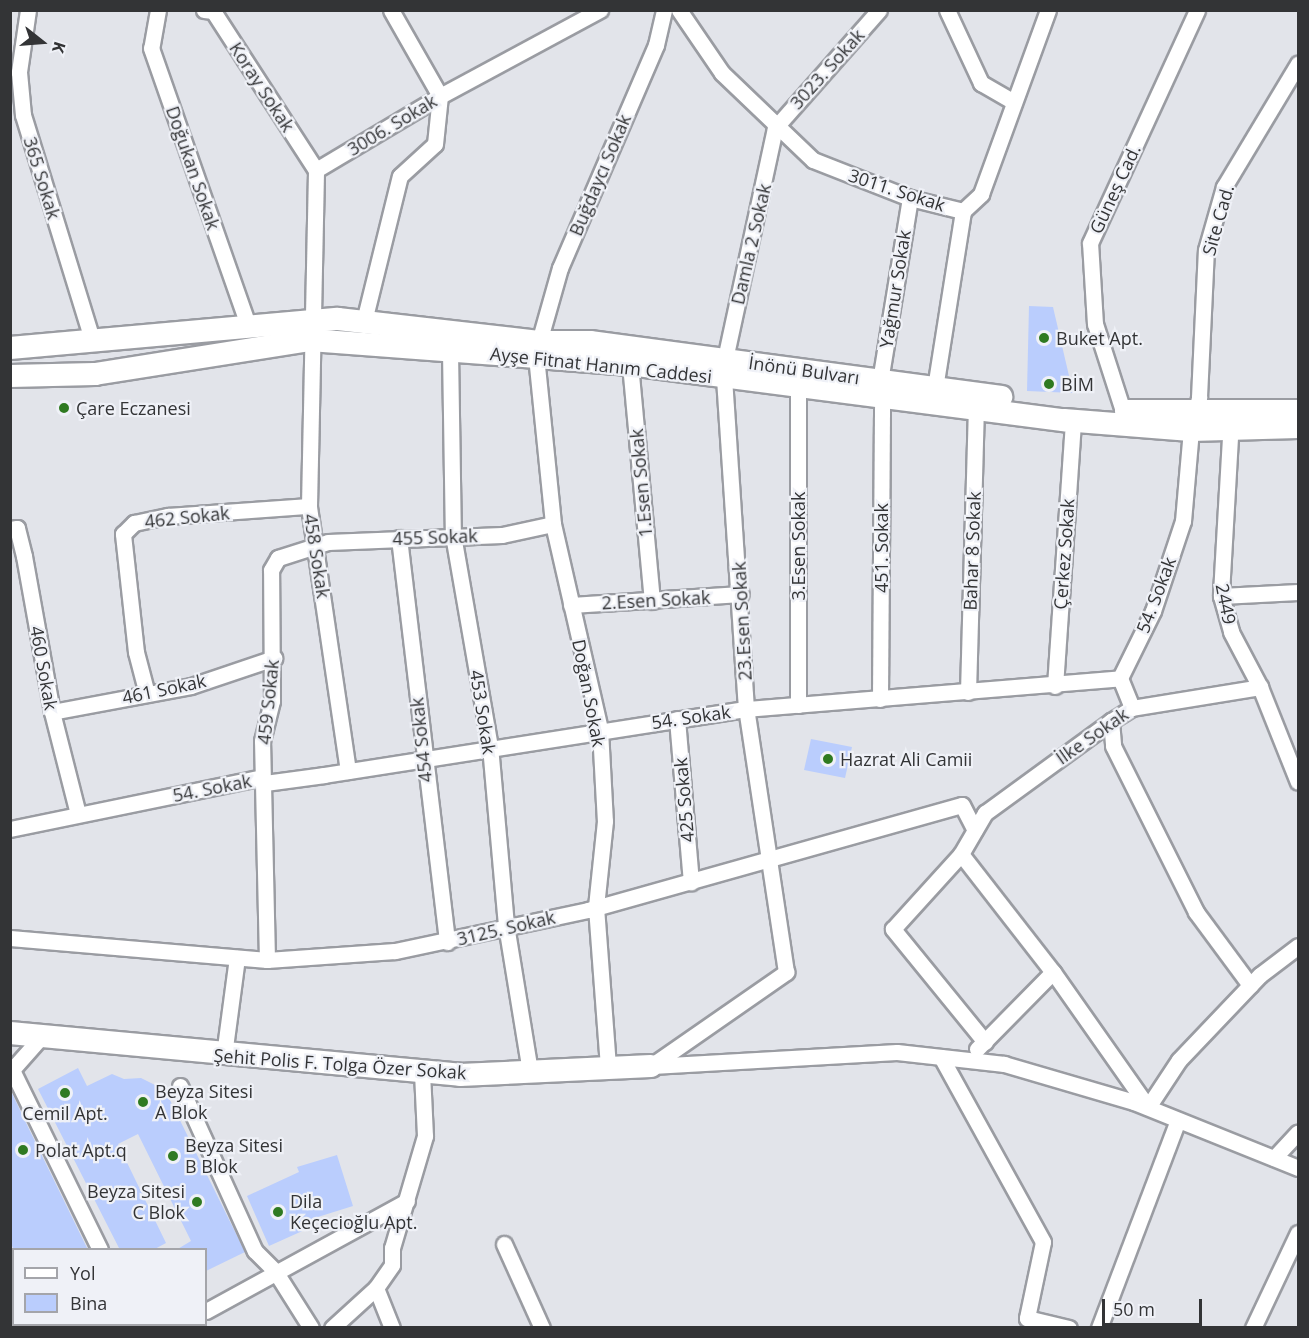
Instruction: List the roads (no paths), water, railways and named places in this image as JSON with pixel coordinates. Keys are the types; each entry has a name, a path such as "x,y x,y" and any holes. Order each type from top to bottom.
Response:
{"main road":[{"name":"İnönü Bulvarı","path":"310,329 364,321 537,349 590,342 725,368 881,389 935,388 1194,421 1231,420 1299,411"},
{"name":"Ayşe Fitnat Hanım Caddesi","path":"10,348 248,325 310,329 450,351 537,349 630,364 725,368 798,388 881,389 976,410 1073,421 1194,421"},
{"name":"Ayşe Fitnat Hanım Caddesi","path":"10,376 94,374 310,329"},
{"path":"88,342 99,352 94,374"},
{"name":"İnönü Bulvarı","path":"1231,420 1299,427"},
{"name":"Şehit Polis F. Tolga Özer Sokak","path":"10,1033 422,1072 530,1072 651,1066"}],"street":[{"name":"365 Sokak","path":"28,10 22,31 16,94 88,342"},
{"name":"Doğukan Sokak","path":"158,10 151,48 248,325"},
{"name":"Koray Sokak","path":"204,10 213,11 316,170"},
{"path":"364,321 400,176 435,144 440,96 391,10"},
{"name":"3006. Sokak","path":"316,170 580,14 600,10"},
{"name":"Buğdaycı Sokak","path":"537,349 560,268 656,45 664,10"},
{"name":"3011. Sokak","path":"679,10 723,73 775,128 813,160 910,198 963,211 981,194 1012,101 1048,10"},
{"name":"3023. Sokak","path":"775,128 879,10"},
{"path":"946,10 981,83 1012,101"},
{"name":"Güneş Cad.","path":"1123,411 1095,324 1090,243 1197,10"},
{"name":"Site Cad.","path":"1194,421 1206,250 1221,198 1299,64"},
{"name":"Damla 2 Sokak","path":"725,368 775,128"},
{"path":"310,329 316,170"},
{"name":"Yağmur Sokak","path":"881,389 910,198"},
{"path":"935,388 963,211"},
{"name":"458 Sokak","path":"310,329 309,506 348,771"},
{"name":"Doğan Sokak","path":"537,349 553,524 600,730 605,821 596,907 608,1068"},
{"name":"453 Sokak","path":"450,351 453,535 490,746 506,925 530,1072"},
{"name":"1.Esen Sokak","path":"630,364 652,601"},
{"name":"23.Esen Sokak","path":"651,1066 786,972 772,860 746,709 741,594 725,368"},
{"name":"3.Esen Sokak","path":"798,388 798,705"},
{"name":"451. Sokak","path":"880,699 881,389"},
{"name":"Bahar 8 Sokak","path":"968,692 976,410"},
{"name":"2449","path":"1231,420 1221,596 1231,632 1260,687 1299,782"},
{"name":"Çerkez Sokak","path":"1055,686 1073,421"},
{"name":"54. Sokak","path":"10,829 259,778 265,783 490,746 746,709 1055,686 1120,678 1153,611 1183,521 1194,421"},
{"name":"462 Sokak","path":"147,694 136,652 123,534 134,523 168,516 309,506"},
{"name":"455 Sokak","path":"317,548 328,542 453,535 502,535 553,524"},
{"name":"460 Sokak","path":"10,529 17,528 24,556 52,712 78,814"},
{"name":"454 Sokak","path":"399,538 422,758 447,942"},
{"name":"459 Sokak","path":"267,960 265,783 262,741 272,701 274,658 271,570 278,558 317,548"},
{"path":"1221,596 1299,592"},
{"name":"2.Esen Sokak","path":"571,604 741,594"},
{"name":"461 Sokak","path":"52,712 190,686 274,658"},
{"path":"1120,678 1132,708"},
{"name":"İlke Sokak","path":"985,1042 893,929 961,854 985,813 1132,708 1260,687"},
{"name":"425 Sokak","path":"677,719 691,882"},
{"path":"1111,722 1113,746 1196,912 1250,986"},
{"name":"3125. Sokak","path":"10,938 267,960 396,951 447,942 506,925 596,907 772,860 962,805 975,830"},
{"path":"961,854 1053,972 1148,1107"},
{"path":"1148,1107 1179,1060 1250,986 1299,946"},
{"path":"224,1055 237,958"},
{"path":"967,1060 1053,972"},
{"path":"42,1036 11,1071 99,1248"},
{"path":"651,1066 897,1052 967,1060 1015,1068 1148,1107 1299,1168"},
{"path":"941,1057 1043,1242 1028,1318 1069,1328"},
{"path":"332,1328 376,1288 392,1265 425,1136 422,1072"},
{"path":"180,1086 255,1251 275,1272 311,1328"},
{"path":"1099,1328 1178,1120"},
{"path":"1274,1158 1299,1132"},
{"path":"207,1310 407,1201"},
{"path":"1254,1328 1299,1233"},
{"path":"504,1244 542,1328"},
{"path":"376,1288 392,1328"}],"place":[{"name":"Buket Apt.","path":"1044,338"},
{"name":"BİM","path":"1049,384"},
{"name":"Çare Eczanesi","path":"64,408"},
{"name":"Hazrat Ali Camii","path":"828,759"},
{"name":"Cemil Apt.","path":"65,1093"},
{"name":"Beyza Sitesi A Blok","path":"143,1102"},
{"name":"Polat Apt.q","path":"23,1150"},
{"name":"Beyza Sitesi B Blok","path":"173,1156"},
{"name":"Beyza Sitesi C Blok","path":"197,1202"},
{"name":"Dila Keçecioğlu Apt.","path":"278,1212"}]}
